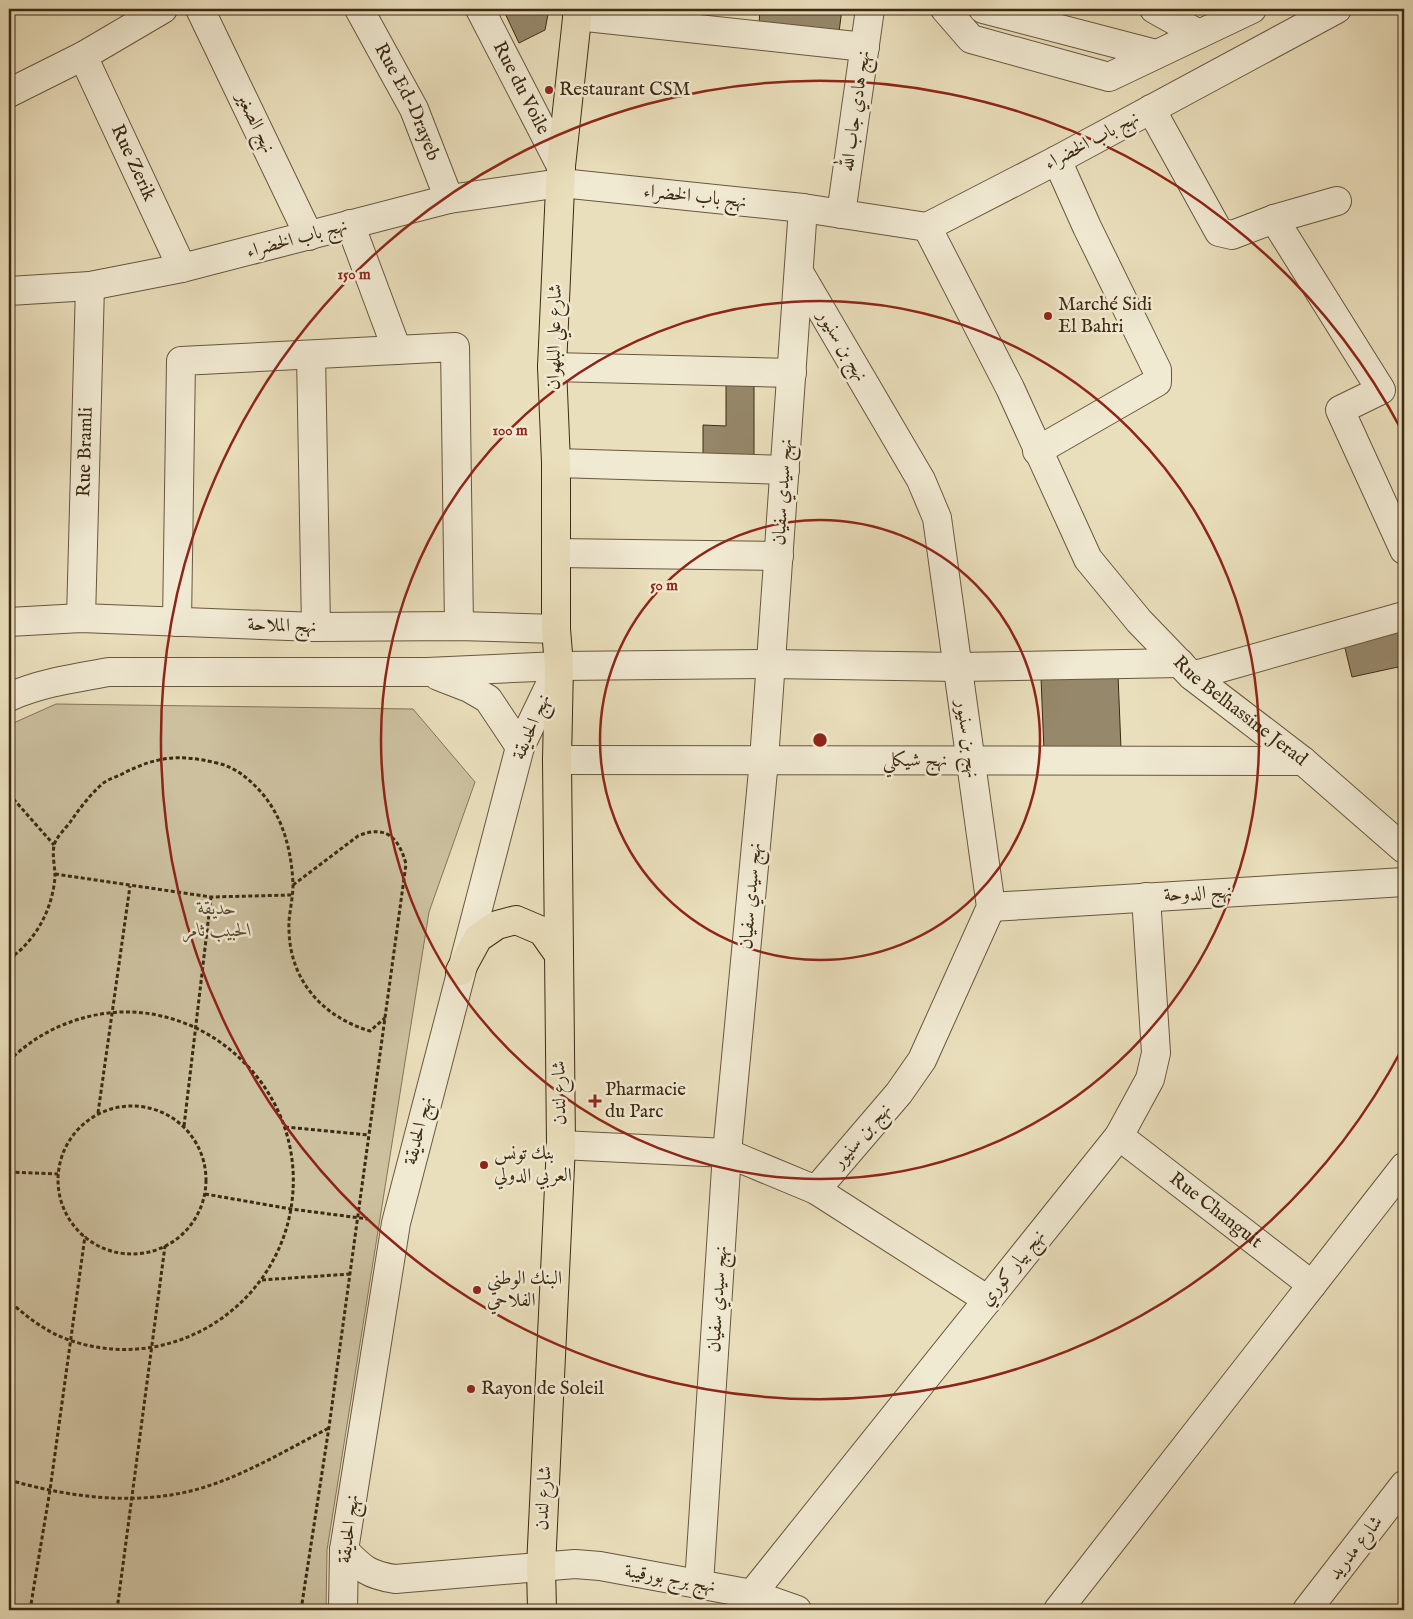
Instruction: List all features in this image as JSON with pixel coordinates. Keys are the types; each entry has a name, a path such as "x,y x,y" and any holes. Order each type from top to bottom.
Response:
{"main road":[{"name":"شارع علي البلهوان","path":"559,666 556,629 556,463 552,367 561,175 577,12"},
{"name":"شارع لندن","path":"542,1610 541,1566 561,1144 557,760 559,666"},
{"path":"460,971 478,938 498,925 516,920 542,931 559,955"}],"street":[{"name":"نهج الصغير","path":"200,9 310,236"},
{"name":"Rue Ed-Drayeb","path":"359,9 414,109 449,198"},
{"name":"Rue du Voile","path":"480,9 561,175"},
{"name":"نهج هادي جاب الله","path":"841,214 870,9"},
{"path":"945,9 971,39 1109,76 1199,34 1242,11"},
{"path":"983,9 1156,54"},
{"path":"1154,9 1199,34"},
{"name":"نهج باب الخضراء","path":"9,292 90,286 182,268 310,236 449,198 561,175 927,227 1057,160 1337,9"},
{"path":"9,93 83,56 159,10"},
{"path":"577,12 865,47"},
{"name":"Rue Zerik","path":"83,56 182,268"},
{"path":"1152,109 1220,232 1232,235 1274,219 1337,200"},
{"path":"1037,451 1157,382 1157,370 1087,227 1057,160"},
{"name":"نهج سيدي سفيان","path":"699,1584 727,1153 764,760 803,208"},
{"path":"1274,219 1381,390 1340,410 1404,550"},
{"path":"350,224 397,350"},
{"name":"Rue Belhassine Jerad","path":"927,227 1010,388 1037,451 1088,559 1139,621 1186,669 1303,761 1404,849"},
{"name":"نهج بن سنيور","path":"799,272 930,498 941,540 991,907 922,1060 899,1093 816,1190"},
{"name":"Rue Bramli","path":"81,618 90,286"},
{"path":"177,622 181,361 455,347 459,626"},
{"path":"311,354 316,627"},
{"path":"552,367 792,373"},
{"path":"556,463 785,470"},
{"path":"556,553 778,556"},
{"path":"9,697 22,691 70,679 109,672 427,672 559,666 771,664 1186,669 1404,616"},
{"name":"نهج الملاحة","path":"9,622 81,618 316,627 459,626 556,629"},
{"name":"نهج الحديقة","path":"342,1610 344,1550 396,1223 460,971 520,747 559,666"},
{"path":"427,672 457,682 488,699 520,747"},
{"name":"نهج شيكلي","path":"557,760 1303,761"},
{"name":"نهج الدوحة","path":"991,907 1404,882"},
{"name":"نهج بيار كوري","path":"752,1594 1119,1136 1150,1079 1156,1053 1146,897"},
{"name":"Rue Changuit","path":"1119,1136 1312,1285"},
{"path":"561,1144 727,1153 816,1190 988,1300"},
{"path":"1058,1610 1404,1167"},
{"name":"شارع مدريد","path":"1308,1610 1404,1485"},
{"name":"نهج برج بورقيبة","path":"344,1550 362,1570 377,1576 394,1579 556,1564 600,1566 752,1594 797,1610"}],"path":[{"path":"9,958 30,940 44,918 54,892 54,845 82,805 103,783 157,759 193,757 228,766 250,780 269,801 285,833 293,885 288,931 295,968 305,987 327,1010 350,1025 370,1031 385,1018"},
{"path":"9,794 54,845"},
{"path":"293,885 358,836 370,831 386,833 401,846 406,864 329,1427 301,1610"},
{"path":"55,874 211,897 292,895"},
{"path":"98,1114 130,886"},
{"path":"184,1126 211,897"},
{"path":"9,1061 24,1046 66,1022 112,1012 154,1014 195,1026 224,1044 250,1067 271,1095 285,1127 292,1156 294,1186 291,1209 279,1249 261,1280 239,1304 213,1324 183,1339 152,1347 115,1349 70,1340 31,1321 9,1301"},
{"path":"143,1106 158,1110 184,1126 198,1146 206,1169 205,1194 193,1221 184,1233 165,1246 138,1254 124,1253 96,1245 84,1236 70,1219 60,1197 58,1174 65,1150 78,1129 98,1114 112,1108 143,1106"},
{"path":"285,1127 370,1135"},
{"path":"9,1172 58,1174"},
{"path":"205,1194 291,1209 396,1223"},
{"path":"30,1610 50,1490 84,1236"},
{"path":"116,1610 165,1246"},
{"path":"261,1280 350,1274"},
{"path":"9,1480 79,1495 131,1498 161,1496 204,1487 257,1466 329,1427"}],"green space":[{"name":"حديقة الحبيب ثامر","path":"56,704 413,709 475,782 429,912 327,1550 326,1610 9,1610 9,725"}],"building":[{"path":"503,9 549,9 545,30 519,43"},
{"path":"760,9 842,9 839,32 759,24"},
{"path":"726,384 754,384 754,458 703,458 703,425 726,426"},
{"path":"1404,630 1404,682 1402,683 1398,667 1352,677 1344,644"},
{"path":"1118,675 1121,749 1044,751 1041,678"}],"place":[{"name":"Restaurant CSM","path":"549,90"},
{"name":"Marché Sidi El Bahri","path":"1048,316"},
{"name":"Pharmacie du Parc","path":"595,1101"},
{"name":"بنك تونس العربي الدولي","path":"484,1165"},
{"name":"البنك الوطني الفلاحي","path":"477,1290"},
{"name":"Rayon de Soleil","path":"471,1389"}]}
